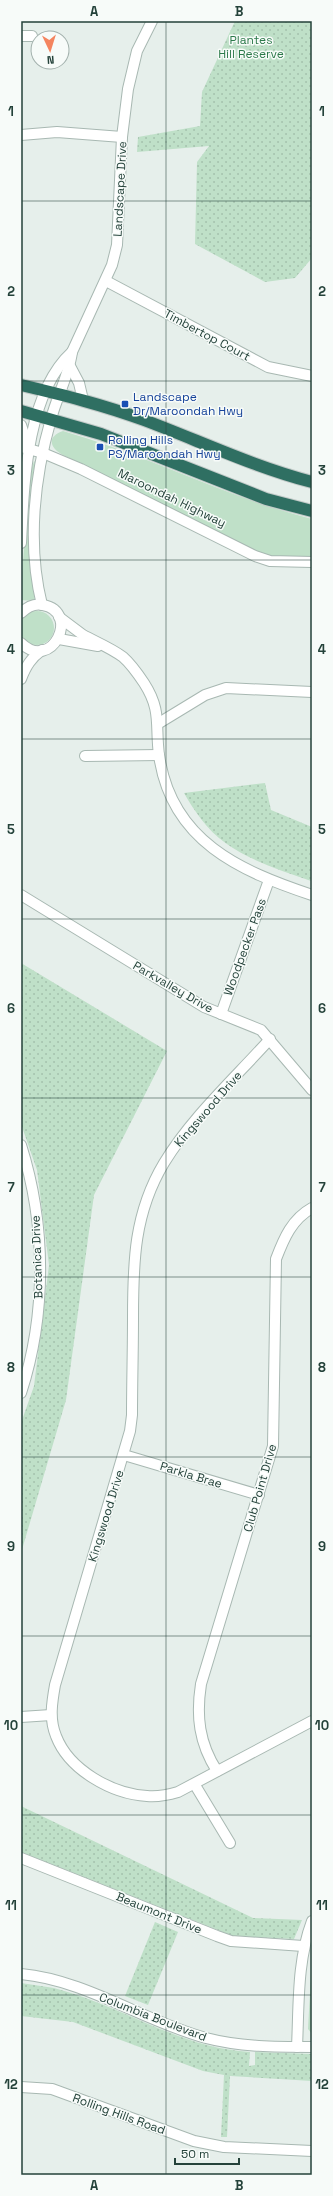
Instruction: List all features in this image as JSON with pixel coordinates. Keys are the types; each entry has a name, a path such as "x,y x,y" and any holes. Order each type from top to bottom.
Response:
{"highway":[{"path":"21,386 45,390 84,400 143,420 248,463 312,482"},
{"path":"21,411 101,434 266,499 312,510"}],"street":[{"name":"Landscape Drive","path":"21,543 25,448 38,415 45,390 50,380 72,352 106,281 116,244 122,137 131,71 137,51 152,21"},
{"path":"21,134 57,132 122,137"},
{"name":"Timbertop Court","path":"106,281 268,367 312,376"},
{"name":"Landscape Drive","path":"42,605 34,559 36,500 43,453 51,419 70,366 72,352"},
{"path":"70,366 79,383 84,400"},
{"path":"21,425 25,448"},
{"name":"Maroondah Highway","path":"25,448 43,453 82,469 255,556 270,561 312,562"},
{"path":"22,609 33,605 42,605 52,609 59,617 83,634 127,661 152,696 159,723 159,755 164,777 174,801 202,840 227,860 269,880 312,895"},
{"path":"21,679 29,663 42,650 54,644 58,639 62,628 59,617"},
{"path":"58,639 108,648"},
{"path":"21,643 33,650 42,650"},
{"path":"159,723 205,695 226,688 312,692"},
{"path":"85,756 159,755"},
{"name":"Woodpecker Pass","path":"221,1014 269,880"},
{"name":"Parkvalley Drive","path":"21,895 204,1007 261,1030 312,1090"},
{"name":"Kingswood Drive","path":"270,1039 188,1130 164,1163 146,1201 140,1219 133,1258 132,1415 124,1455 55,1685 51,1715 56,1736 71,1760 80,1769 110,1786 147,1796 163,1796 195,1785 217,1771 312,1721"},
{"name":"Botanica Drive","path":"21,1144 28,1168 39,1229 40,1286 34,1343 21,1393"},
{"name":"Club Point Drive","path":"217,1771 204,1748 199,1729 198,1705 201,1684 273,1446 276,1259 286,1233 301,1214 312,1208"},
{"name":"Parkla Brae","path":"124,1455 259,1495"},
{"path":"21,1717 51,1715"},
{"path":"195,1785 230,1843"},
{"name":"Beaumont Drive","path":"21,1858 231,1941 303,1946"},
{"path":"297,2047 303,1946 312,1921"},
{"name":"Columbia Boulevard","path":"21,1974 60,1981 204,2037 238,2044 312,2047"},
{"name":"Rolling Hills Road","path":"21,2087 52,2089 194,2141 224,2147 312,2151"}],"green space":[{"name":"Plantes Hill Reserve","path":"235,21 312,21 312,258 295,278 265,282 195,244 197,162 209,146 137,152 138,137 200,126 202,92"},
{"path":"63,431 125,452 280,510 312,519 312,558 279,557 260,554 63,455 55,449 52,439 58,433"},
{"path":"34,461 29,514 30,566 35,600 33,601 21,600 21,589 29,478"},
{"path":"34,611 40,611 44,612 51,618 54,628 53,635 47,642 40,645 34,645 30,644 23,638 20,631 20,625 21,621 27,614"},
{"path":"265,783 271,810 312,827 311,881 251,858 224,841 201,819 184,793"},
{"path":"21,963 167,1051 94,1195 66,1400 21,1553 21,1423 34,1386 49,1265 37,1170 21,1124"},
{"path":"21,1806 253,1918 302,1920 294,1939 233,1936 21,1852"},
{"path":"155,1922 178,1932 148,2005 125,1996"},
{"path":"312,1957 312,2034 308,2029"},
{"path":"21,1983 54,1988 79,1995 150,2025 199,2043 224,2049 250,2052 249,2066 255,2065 255,2052 312,2054 312,2081 230,2076 227,2137 221,2137 224,2075 203,2071 73,2022 21,2016"}],"place":[{"name":"Landscape Dr/Maroondah Hwy","path":"125,404"},
{"name":"Rolling Hills PS/Maroondah Hwy","path":"100,447"}]}
